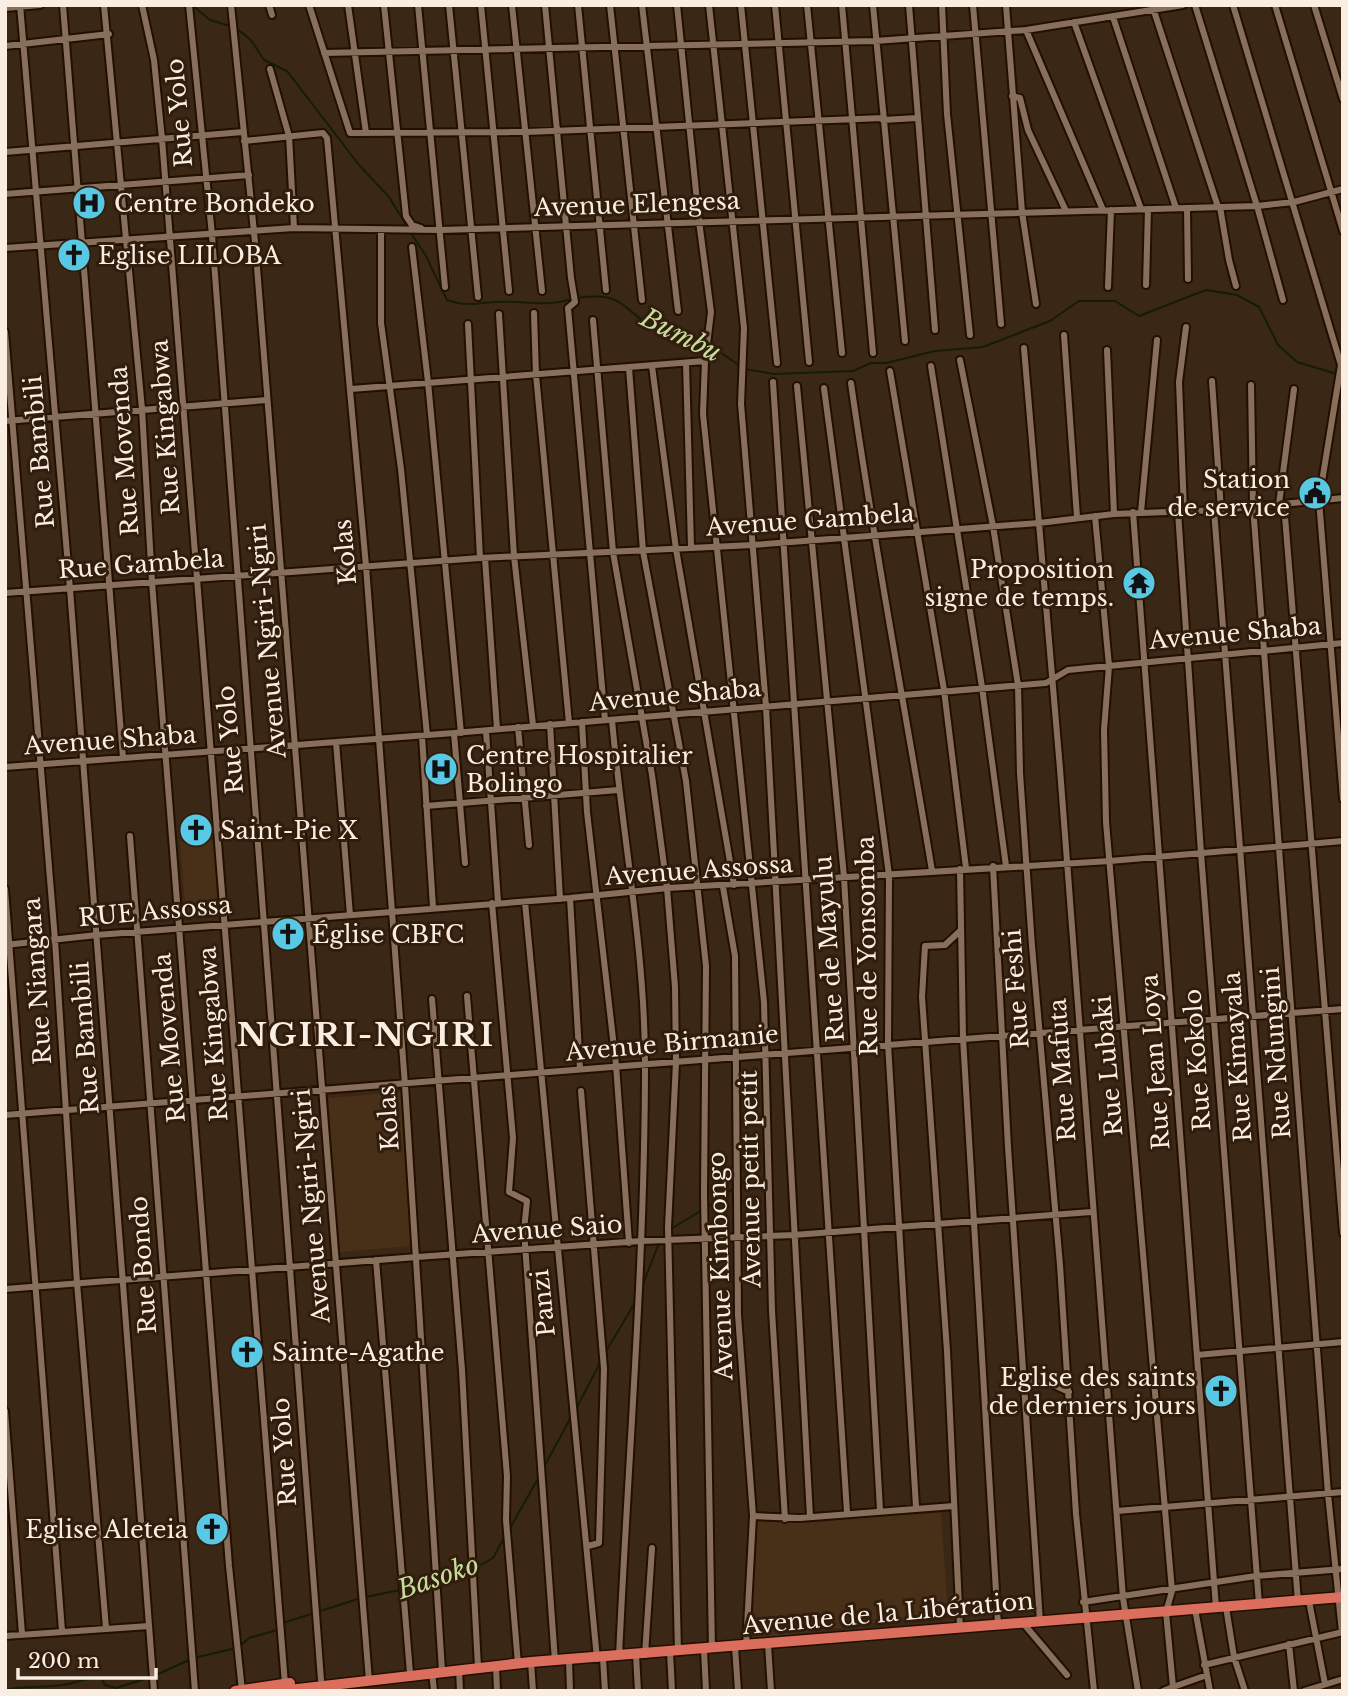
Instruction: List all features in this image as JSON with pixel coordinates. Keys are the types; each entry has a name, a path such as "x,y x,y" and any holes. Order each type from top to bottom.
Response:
{"highway":[{"name":"Avenue de la Libération","path":"240,1690 368,1682 531,1662 600,1659 1340,1597"},
{"name":"Avenue de la Libération","path":"368,1682 410,1673 436,1672"},
{"name":"Avenue de la Libération","path":"282,1687 296,1690 326,1685"}],"street":[{"path":"5,8 40,5"},
{"path":"63,5 77,146 82,243 123,758"},
{"name":"Rue Movenda","path":"104,5 142,409 152,582 240,1690"},
{"name":"Rue Kingabwa","path":"142,5 154,60 162,139 225,924 282,1687"},
{"name":"Avenue Ngiri-Ngiri","path":"231,5 254,231 368,1682"},
{"path":"269,5 272,15"},
{"path":"309,5 348,131 366,134 494,133 917,118"},
{"path":"348,5 366,134"},
{"path":"384,5 406,216 412,225 425,230"},
{"path":"418,5 445,287"},
{"path":"449,5 478,297"},
{"path":"481,5 509,291"},
{"path":"513,5 542,291"},
{"path":"545,5 571,278 575,296 568,306 588,552 641,987 645,1063 641,1241 619,1656"},
{"path":"579,5 593,130 606,290"},
{"path":"610,5 642,300"},
{"path":"642,5 678,311"},
{"name":"Avenue petit petit","path":"677,5 711,312 705,361 704,414 754,884 766,1055 770,1235 785,1519"},
{"path":"709,5 744,328 740,370 766,707 810,1517"},
{"path":"741,5 777,363"},
{"path":"775,5 810,362"},
{"path":"807,5 842,353"},
{"path":"842,5 873,353"},
{"path":"873,5 905,341"},
{"path":"909,5 936,330"},
{"path":"942,5 947,114 970,335"},
{"path":"973,5 989,214 1001,324"},
{"path":"1006,5 1022,212 1035,304"},
{"path":"324,53 615,48 811,40 876,41 1026,30 1183,5"},
{"path":"1195,5 1283,300"},
{"path":"1233,5 1333,332 1342,376 1328,435 1318,500 1343,799"},
{"path":"1275,5 1343,231"},
{"path":"1314,5 1343,99"},
{"name":"Rue Bambili","path":"20,6 38,191 70,589 154,1691"},
{"name":"Rue Yolo","path":"189,6 204,178 212,235 290,1267 326,1685"},
{"path":"1155,9 1219,207 1228,260 1236,286"},
{"path":"1113,17 1176,208"},
{"path":"1074,22 1145,209 1146,285"},
{"path":"1026,30 1107,210 1108,287"},
{"path":"5,46 108,34"},
{"path":"270,68 289,136 294,228"},
{"path":"1012,96 1020,97 1028,130 1066,211"},
{"path":"5,152 243,132"},
{"path":"244,141 289,136"},
{"name":"Kolas","path":"289,136 327,136 351,389 418,1257 437,1578 434,1691"},
{"path":"5,194 249,175"},
{"name":"Avenue Elengesa","path":"5,248 294,228 440,230 1257,206 1294,202 1343,189"},
{"path":"1187,208 1188,279"},
{"path":"381,230 382,323 411,563 433,907"},
{"path":"412,247 428,382 458,733 465,863"},
{"path":"534,313 536,375 569,723"},
{"path":"499,314 514,556 533,726"},
{"path":"593,320 613,552 667,888 675,987 676,1062 668,1227 665,1240 674,1652 672,1691"},
{"path":"468,324 497,729"},
{"name":"Rue Kokolo","path":"1186,327 1179,382 1187,658 1259,1604"},
{"name":"Rue Niangara","path":"5,332 9,421 55,940 77,1283 106,1628"},
{"path":"1064,335 1077,517"},
{"name":"Rue Jean Loya","path":"1157,340 1137,512 1142,661 1214,1583 1245,1691"},
{"name":"Rue Mafuta","path":"1024,348 1123,1598 1138,1691"},
{"path":"1107,350 1114,514"},
{"name":"Rue Feshi","path":"960,360 993,526 1018,685 1020,773 1039,1031 1056,1214 1084,1618 1094,1691"},
{"path":"351,389 705,361"},
{"path":"685,363 691,548"},
{"path":"652,366 676,549 734,885"},
{"path":"931,366 982,687 1006,866"},
{"path":"629,368 643,551 686,781 706,966 704,1060 708,1649 705,1691"},
{"path":"890,371 915,532 944,690 963,869 960,931 963,1038 998,1625"},
{"name":"Rue Kimayala","path":"1212,381 1217,510 1239,850 1254,1016 1288,1498 1295,1575 1325,1685"},
{"path":"773,382 786,542 847,1512"},
{"path":"851,383 873,535 904,694 932,870"},
{"name":"Rue Ndungini","path":"1251,385 1253,506 1316,1344 1328,1494 1339,1569 1342,1632"},
{"name":"Rue de Mayulu","path":"797,386 844,877 880,1510"},
{"name":"Rue de Yonsomba","path":"824,388 842,537 867,698 888,875 888,1044 916,1507"},
{"path":"1294,389 1281,504 1298,648 1343,1233"},
{"path":"9,421 267,400"},
{"name":"Avenue Gambela","path":"280,574 514,556 753,545 1039,523 1137,512 1217,510 1343,498"},
{"name":"Rue Lubaki","path":"1095,516 1109,666 1104,730 1110,861 1171,1591 1166,1612 1173,1687"},
{"name":"Rue Gambela","path":"5,593 280,574"},
{"name":"Avenue Shaba","path":"5,767 486,731 1018,685 1052,681 1068,670 1343,643"},
{"path":"582,722 586,793 616,1065 629,1243"},
{"path":"550,724 561,899"},
{"path":"518,727 529,845"},
{"path":"486,731 492,800 495,902 513,1138 509,1192 527,1200 524,1230 555,1661"},
{"path":"337,742 350,915"},
{"path":"426,806 618,790"},
{"name":"Rue Bondo","path":"130,836 195,1691"},
{"name":"Avenue Assossa","path":"309,918 598,896 667,888 723,887 932,870 1110,861 1343,841"},
{"path":"993,866 1040,1622"},
{"name":"Avenue Kimbongo","path":"723,887 736,956 741,1364 753,1516 738,1691"},
{"path":"5,889 62,1632"},
{"path":"570,898 579,1069"},
{"name":"Panzi","path":"525,902 557,1249 605,1691"},
{"name":"RUE Assossa","path":"8,945 97,934 309,918"},
{"path":"960,931 945,945 927,945 924,949 925,1041 960,1628"},
{"path":"467,996 507,1476 506,1520 518,1664"},
{"path":"432,999 441,1082 453,1255 478,1667"},
{"name":"Avenue Birmanie","path":"5,1115 1343,1009"},
{"path":"581,1091 604,1368 599,1543 588,1546"},
{"name":"Avenue Saio","path":"5,1289 641,1241 794,1235 830,1230 1091,1212"},
{"path":"376,1260 410,1673"},
{"path":"1197,1355 1343,1342"},
{"path":"1023,1381 1049,1383 1069,1394"},
{"path":"5,1411 22,1634"},
{"path":"1116,1511 1343,1492"},
{"path":"753,1516 785,1519 847,1512 954,1506"},
{"path":"638,1691 652,1548"},
{"path":"1083,1602 1171,1591 1256,1576 1295,1575 1339,1569"},
{"path":"1195,1609 1210,1691"},
{"path":"1023,1623 1067,1675"},
{"path":"5,1636 149,1626"},
{"path":"1205,1665 1342,1632"},
{"path":"768,1644 771,1691"},
{"path":"1289,1644 1294,1691"},
{"path":"569,1661 570,1691"},
{"path":"531,1662 533,1691"},
{"path":"496,1666 497,1691"},
{"path":"459,1669 460,1691"},
{"path":"1163,1691 1207,1675"},
{"path":"1304,1691 1339,1680 1337,1691"}],"shaded area":[{"name":"Centre Hospitalier Bolingo","path":"452,754 453,762 448,763 449,776 434,777 433,755"},
{"path":"213,840 219,914 186,916 180,842"},
{"path":"401,1092 411,1246 340,1252 328,1098"},
{"path":"941,1513 948,1613 751,1640 755,1521"}],"waterway":[{"name":"Bumbu","path":"193,6 210,20 230,26"},
{"name":"Bumbu","path":"236,28 251,40 264,60 287,71 359,165 389,197 408,228"},
{"name":"Bumbu","path":"411,233 426,256 447,300 471,304 552,303 572,299"},
{"name":"Bumbu","path":"745,369 774,374 853,371 871,363 886,363 935,351 983,347 1050,321 1079,301 1115,301 1139,316 1206,290 1237,295 1259,307 1278,345 1297,362 1337,374"},
{"name":"Bumbu","path":"577,298 606,297 615,300 657,329 705,342"},
{"name":"Bumbu","path":"710,345 740,366"},
{"name":"Basoko","path":"738,1185 760,1169"},
{"name":"Basoko","path":"707,1207 734,1188"},
{"name":"Basoko","path":"671,1229 702,1210"},
{"name":"Basoko","path":"641,1289 659,1243"},
{"name":"Basoko","path":"605,1353 636,1301"},
{"name":"Basoko","path":"576,1409 601,1361"},
{"name":"Basoko","path":"544,1467 571,1417"},
{"name":"Basoko","path":"510,1528 540,1475"},
{"name":"Basoko","path":"474,1569 493,1558 505,1536"},
{"name":"Basoko","path":"438,1582 469,1571"},
{"name":"Basoko","path":"366,1597 433,1583"},
{"name":"Basoko","path":"283,1623 361,1598"},
{"name":"Basoko","path":"241,1645 249,1638 277,1630"},
{"name":"Basoko","path":"194,1658 236,1648"},
{"name":"Basoko","path":"156,1675 189,1660"},
{"name":"Basoko","path":"5,1690 62,1685 96,1678 101,1678 105,1685 116,1688 151,1677"}],"place":[{"name":"Centre Bondeko","path":"89,203"},
{"name":"Eglise LILOBA","path":"74,255"},
{"name":"Station de service","path":"1315,493"},
{"name":"Proposition signe de temps.","path":"1139,583"},
{"name":"Centre Hospitalier Bolingo","path":"441,769"},
{"name":"Saint-Pie X","path":"196,830"},
{"name":"Église CBFC","path":"288,934"},
{"name":"Sainte-Agathe","path":"247,1352"},
{"name":"Eglise des saints de derniers jours","path":"1221,1391"},
{"name":"Eglise Aleteia","path":"212,1529"}],"district":[{"name":"NGIRI-NGIRI","path":"366,1035"}]}
